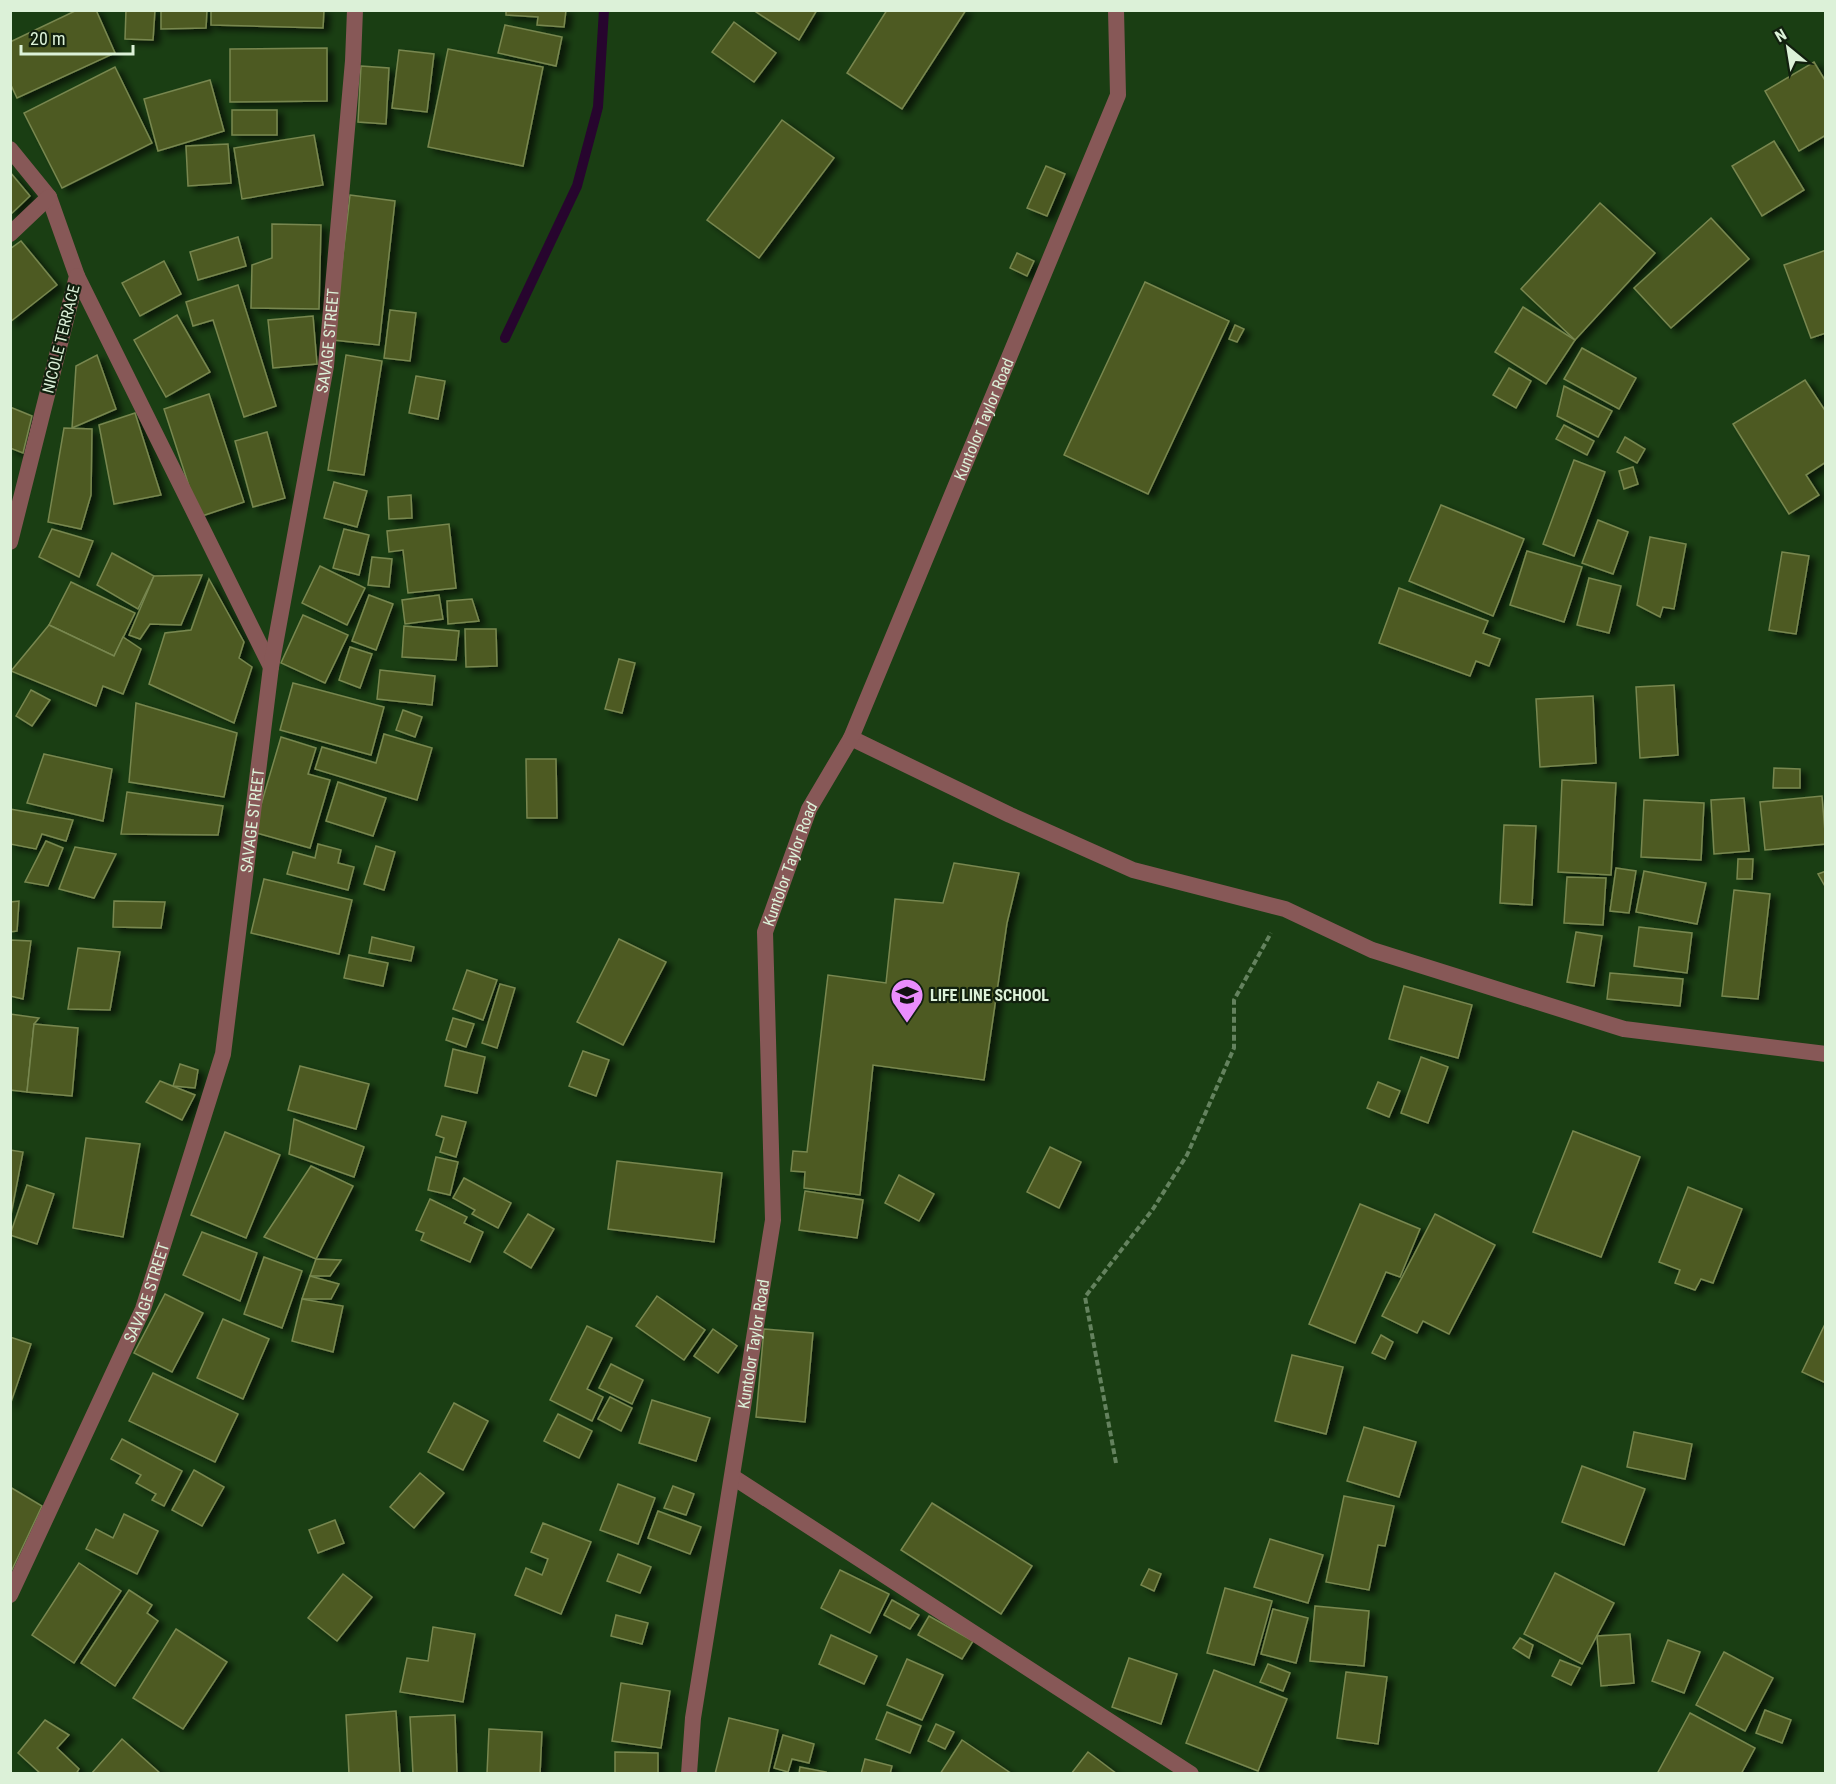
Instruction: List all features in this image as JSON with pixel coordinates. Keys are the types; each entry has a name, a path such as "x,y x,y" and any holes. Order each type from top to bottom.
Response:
{"street":[{"name":"SAVAGE STREET","path":"10,1595 143,1309 223,1054 272,667 326,366 353,60 355,10"},
{"name":"Kuntolor Taylor Road","path":"689,1773 693,1718 773,1220 765,932 809,809 851,738 1118,95 1116,10"},
{"name":"NICOLE TERRACE","path":"10,149 49,197 76,276 10,542"},
{"path":"10,234 49,197"},
{"path":"76,276 272,667"},
{"path":"851,738 1010,815 1133,870 1285,909 1372,950 1624,1029 1826,1054"},
{"path":"733,1477 1191,1773"}],"path":[{"path":"1116,1463 1085,1297 1153,1209 1187,1155 1234,1048 1234,1000 1285,909"}],"building":[{"path":"77,10 96,10 115,53 17,98 10,83 10,42"},
{"path":"126,10 155,10 153,40 125,39"},
{"path":"161,10 207,10 206,28 161,29"},
{"path":"211,10 324,10 323,28 211,25"},
{"path":"506,10 566,10 564,27 537,25 538,17 506,15"},
{"path":"753,10 817,10 799,40"},
{"path":"887,10 966,10 902,109 847,73"},
{"path":"734,22 776,53 754,82 712,52"},
{"path":"505,25 562,37 556,66 498,53"},
{"path":"327,48 327,101 230,102 230,49"},
{"path":"448,49 543,67 523,166 428,147"},
{"path":"399,50 434,54 427,112 392,108"},
{"path":"1814,62 1826,82 1826,135 1799,151 1765,91"},
{"path":"361,66 389,68 386,124 358,122"},
{"path":"115,67 152,143 62,188 24,113"},
{"path":"210,80 224,131 158,151 144,99"},
{"path":"232,110 277,110 277,135 232,135"},
{"path":"782,120 834,158 759,258 707,220"},
{"path":"314,135 323,185 242,199 234,148"},
{"path":"1774,141 1804,190 1762,216 1732,166"},
{"path":"228,144 231,183 188,186 186,146"},
{"path":"1046,166 1065,174 1047,216 1027,208"},
{"path":"10,172 30,196 10,215"},
{"path":"350,195 395,201 379,345 333,340"},
{"path":"1600,203 1655,253 1575,340 1521,289"},
{"path":"1711,218 1749,259 1671,328 1634,288"},
{"path":"272,224 321,225 319,309 251,308 252,265 272,258"},
{"path":"238,237 246,266 198,280 190,252"},
{"path":"21,241 57,285 10,322 10,249"},
{"path":"1826,250 1826,333 1811,338 1784,265"},
{"path":"1017,253 1034,261 1027,276 1010,268"},
{"path":"164,261 181,294 140,316 122,283"},
{"path":"1145,282 1229,321 1148,494 1064,455"},
{"path":"238,285 276,406 244,417 213,320 193,326 186,302"},
{"path":"1523,307 1575,340 1546,384 1495,352"},
{"path":"390,310 416,313 410,361 384,358"},
{"path":"177,315 210,372 166,397 134,340"},
{"path":"313,316 317,364 273,368 268,320"},
{"path":"1235,325 1244,329 1237,342 1229,339"},
{"path":"1582,348 1636,378 1619,409 1564,379"},
{"path":"97,355 116,409 72,428 76,366"},
{"path":"346,355 382,361 364,475 328,470"},
{"path":"1509,368 1531,381 1516,408 1493,395"},
{"path":"416,376 445,381 438,419 409,413"},
{"path":"1805,380 1826,412 1826,462 1806,475 1819,495 1789,514 1733,424"},
{"path":"1564,386 1612,411 1598,437 1557,416"},
{"path":"209,394 244,502 199,517 164,409"},
{"path":"10,407 32,416 23,453 10,448"},
{"path":"135,413 161,495 114,504 99,425"},
{"path":"1564,425 1594,441 1587,455 1556,439"},
{"path":"64,428 92,429 91,495 81,529 48,522"},
{"path":"267,432 285,498 253,507 235,441"},
{"path":"1625,437 1645,449 1637,463 1617,452"},
{"path":"1574,460 1605,472 1574,556 1543,544"},
{"path":"1633,467 1638,484 1624,489 1619,471"},
{"path":"334,482 367,491 357,527 324,518"},
{"path":"411,495 412,518 389,519 388,497"},
{"path":"1441,505 1524,539 1493,616 1409,581"},
{"path":"1598,520 1628,532 1613,574 1582,563"},
{"path":"449,524 456,588 408,593 403,550 389,552 387,531"},
{"path":"52,529 93,541 79,577 39,557"},
{"path":"344,529 369,535 359,575 333,568"},
{"path":"1650,537 1686,544 1674,609 1663,607 1660,617 1637,605"},
{"path":"1527,551 1582,567 1564,622 1510,605"},
{"path":"1782,552 1809,556 1796,634 1769,630"},
{"path":"112,553 154,576 138,609 97,585"},
{"path":"372,557 392,559 389,587 368,585"},
{"path":"320,566 365,588 347,625 302,603"},
{"path":"202,575 181,625 150,624 140,639 129,635 154,576"},
{"path":"1589,578 1621,586 1609,633 1577,625"},
{"path":"209,579 244,642 239,658 252,667 234,723 149,684 165,633 191,630"},
{"path":"71,582 135,613 114,656 49,625"},
{"path":"1399,588 1488,621 1483,633 1500,639 1489,666 1476,661 1470,676 1379,643"},
{"path":"369,595 393,604 376,650 352,641"},
{"path":"439,595 443,619 405,624 402,600"},
{"path":"472,599 479,621 448,624 447,601"},
{"path":"303,615 348,635 325,683 281,663"},
{"path":"49,625 114,656 123,637 141,649 123,694 103,686 96,706 11,671"},
{"path":"404,626 459,631 456,660 402,657"},
{"path":"465,629 496,629 497,666 466,667"},
{"path":"350,647 372,654 360,688 339,680"},
{"path":"619,659 635,663 622,713 605,709"},
{"path":"380,670 435,676 432,705 377,699"},
{"path":"293,683 384,707 371,755 280,730"},
{"path":"1674,685 1678,755 1640,758 1636,687"},
{"path":"31,690 50,700 32,726 16,716"},
{"path":"1593,696 1596,763 1540,767 1536,699"},
{"path":"136,703 237,733 224,797 129,782"},
{"path":"403,710 422,717 415,737 396,730"},
{"path":"384,734 432,748 417,800 315,769 322,747 376,763"},
{"path":"281,737 316,748 308,774 330,780 310,848 253,832"},
{"path":"44,754 112,769 103,821 27,803"},
{"path":"526,759 556,759 557,818 527,818"},
{"path":"1774,768 1800,769 1800,788 1773,788"},
{"path":"1562,780 1616,783 1611,875 1558,872"},
{"path":"338,782 386,798 373,836 326,821"},
{"path":"127,792 223,806 218,835 121,834"},
{"path":"1822,796 1826,844 1765,850 1760,802"},
{"path":"1744,798 1749,851 1714,854 1711,800"},
{"path":"1644,800 1704,803 1701,860 1641,857"},
{"path":"10,809 73,820 66,841 42,834 36,849 10,844"},
{"path":"1504,825 1536,826 1532,905 1500,903"},
{"path":"46,841 63,848 48,886 25,882"},
{"path":"318,844 341,850 338,863 354,867 348,890 287,874 293,852 315,858"},
{"path":"376,846 395,852 384,890 364,884"},
{"path":"75,847 116,854 94,898 59,889"},
{"path":"1738,859 1753,859 1752,879 1737,879"},
{"name":"LIFE LINE SCHOOL","path":"954,863 1019,873 1007,923 984,1080 873,1065 860,1195 804,1188 805,1172 791,1171 793,1151 807,1152 828,975 886,983 895,899 943,903"},
{"path":"1616,868 1636,871 1629,913 1610,911"},
{"path":"1644,871 1706,883 1697,924 1636,912"},
{"path":"1826,871 1826,888 1818,874"},
{"path":"1567,877 1606,878 1603,925 1564,923"},
{"path":"264,879 352,900 339,954 251,933"},
{"path":"1734,890 1770,894 1758,999 1722,996"},
{"path":"19,901 17,931 10,932 10,902"},
{"path":"114,901 165,902 161,928 113,927"},
{"path":"1639,927 1692,933 1687,973 1634,966"},
{"path":"1576,932 1602,936 1594,986 1567,982"},
{"path":"372,937 414,947 411,961 369,953"},
{"path":"619,939 666,962 623,1045 577,1022"},
{"path":"10,940 31,941 23,999 10,996"},
{"path":"78,948 120,952 110,1010 68,1009"},
{"path":"349,955 388,963 383,986 344,978"},
{"path":"467,970 497,980 483,1020 453,1009"},
{"path":"1610,973 1683,979 1680,1006 1607,999"},
{"path":"500,984 515,988 497,1048 482,1043"},
{"path":"1404,986 1472,1005 1458,1058 1389,1039"},
{"path":"10,1014 39,1018 34,1024 27,1092 10,1090"},
{"path":"453,1018 474,1024 466,1047 446,1040"},
{"path":"34,1024 78,1028 72,1096 27,1092"},
{"path":"453,1049 485,1057 477,1093 445,1086"},
{"path":"583,1051 609,1060 596,1096 569,1086"},
{"path":"1421,1057 1448,1067 1428,1123 1401,1113"},
{"path":"180,1064 198,1070 195,1088 173,1086"},
{"path":"300,1066 369,1084 356,1129 288,1110"},
{"path":"160,1081 195,1095 182,1120 146,1102"},
{"path":"1378,1082 1400,1091 1389,1117 1367,1108"},
{"path":"442,1116 466,1122 456,1157 440,1152 444,1138 436,1135"},
{"path":"294,1119 364,1147 354,1177 289,1154"},
{"path":"1573,1131 1640,1157 1601,1257 1533,1232"},
{"path":"225,1132 280,1155 246,1238 191,1215"},
{"path":"86,1138 140,1144 123,1237 73,1228"},
{"path":"1050,1147 1081,1162 1059,1208 1027,1192"},
{"path":"10,1150 23,1152 10,1220"},
{"path":"436,1157 458,1162 450,1195 428,1190"},
{"path":"617,1161 722,1173 714,1242 608,1229"},
{"path":"311,1166 353,1186 316,1259 264,1237"},
{"path":"899,1175 934,1194 919,1221 885,1203"},
{"path":"464,1178 511,1203 498,1228 472,1214 475,1210 453,1198"},
{"path":"27,1185 54,1194 37,1244 10,1235"},
{"path":"1688,1187 1742,1209 1713,1283 1701,1279 1695,1290 1675,1283 1680,1270 1659,1262"},
{"path":"805,1191 863,1200 857,1238 799,1230"},
{"path":"430,1199 467,1217 464,1223 483,1232 470,1262 421,1240 424,1233 416,1230"},
{"path":"1360,1204 1420,1229 1400,1277 1386,1272 1355,1343 1309,1324"},
{"path":"528,1214 554,1229 531,1268 504,1252"},
{"path":"1435,1214 1495,1245 1449,1334 1423,1321 1417,1333 1382,1316"},
{"path":"202,1232 257,1253 240,1301 183,1275"},
{"path":"264,1257 302,1271 282,1328 244,1314"},
{"path":"316,1259 341,1260 330,1276 310,1276"},
{"path":"310,1276 339,1284 331,1299 302,1299"},
{"path":"165,1294 203,1313 172,1372 134,1353"},
{"path":"657,1296 705,1330 684,1360 636,1326"},
{"path":"302,1299 343,1306 333,1352 292,1341"},
{"path":"223,1319 269,1339 243,1399 197,1378"},
{"path":"1826,1322 1826,1383 1802,1372"},
{"path":"587,1326 612,1338 587,1389 603,1397 592,1421 550,1400"},
{"path":"713,1329 737,1346 718,1373 694,1356"},
{"path":"764,1329 813,1333 805,1422 756,1417"},
{"path":"1381,1335 1393,1342 1385,1359 1372,1353"},
{"path":"10,1337 31,1344 10,1405"},
{"path":"1292,1355 1343,1367 1326,1434 1275,1421"},
{"path":"611,1364 643,1380 632,1404 599,1388"},
{"path":"153,1373 238,1414 215,1462 129,1421"},
{"path":"610,1397 632,1408 621,1431 598,1419"},
{"path":"652,1400 710,1418 696,1461 639,1443"},
{"path":"454,1403 488,1421 463,1470 428,1452"},
{"path":"558,1414 592,1431 579,1458 544,1441"},
{"path":"1364,1427 1416,1442 1399,1497 1347,1481"},
{"path":"1634,1432 1692,1444 1685,1479 1627,1467"},
{"path":"122,1439 182,1471 164,1506 152,1500 156,1494 136,1483 141,1475 111,1459"},
{"path":"1582,1466 1645,1489 1624,1545 1562,1522"},
{"path":"194,1470 224,1487 202,1526 172,1510"},
{"path":"420,1473 444,1493 414,1528 390,1507"},
{"path":"618,1484 655,1498 638,1544 600,1530"},
{"path":"673,1486 694,1494 686,1515 664,1508"},
{"path":"10,1487 42,1506 10,1574"},
{"path":"1344,1496 1394,1506 1385,1546 1378,1545 1369,1590 1326,1582"},
{"path":"932,1503 1032,1566 1001,1614 901,1550"},
{"path":"658,1511 701,1527 690,1554 648,1538"},
{"path":"124,1514 158,1531 137,1574 86,1549 96,1529 113,1538"},
{"path":"335,1520 344,1543 318,1553 309,1530"},
{"path":"543,1523 591,1542 561,1614 515,1595 526,1568 542,1575 548,1559 531,1552"},
{"path":"1270,1539 1323,1555 1308,1603 1254,1587"},
{"path":"618,1554 651,1567 640,1593 607,1581"},
{"path":"79,1563 121,1591 74,1663 32,1635"},
{"path":"1149,1569 1161,1574 1154,1591 1141,1585"},
{"path":"840,1570 889,1594 870,1633 821,1608"},
{"path":"1555,1573 1614,1603 1582,1664 1524,1634"},
{"path":"343,1574 372,1597 337,1641 308,1618"},
{"path":"1225,1588 1272,1601 1254,1665 1207,1653"},
{"path":"129,1590 152,1605 147,1613 158,1621 115,1686 81,1663"},
{"path":"892,1600 919,1615 910,1629 884,1615"},
{"path":"1315,1606 1369,1611 1364,1666 1310,1661"},
{"path":"1273,1609 1308,1618 1296,1663 1261,1654"},
{"path":"616,1615 648,1623 642,1644 611,1636"},
{"path":"929,1616 973,1641 962,1659 918,1635"},
{"path":"433,1627 475,1634 463,1702 400,1692 407,1658 428,1661"},
{"path":"176,1629 227,1662 183,1729 133,1698"},
{"path":"1630,1634 1634,1683 1601,1686 1597,1636"},
{"path":"831,1635 877,1656 864,1684 819,1664"},
{"path":"1520,1638 1533,1645 1529,1658 1513,1648"},
{"path":"1668,1640 1700,1652 1684,1693 1652,1681"},
{"path":"1724,1652 1773,1678 1745,1731 1696,1705"},
{"path":"1129,1658 1177,1674 1161,1724 1112,1707"},
{"path":"907,1659 943,1675 922,1720 887,1705"},
{"path":"1560,1660 1580,1668 1571,1685 1552,1676"},
{"path":"1268,1664 1290,1673 1283,1691 1260,1682"},
{"path":"1214,1670 1287,1699 1258,1771 1186,1743"},
{"path":"1346,1672 1387,1677 1378,1744 1337,1738"},
{"path":"621,1683 670,1691 661,1748 612,1741"},
{"path":"1765,1710 1791,1720 1782,1743 1756,1733"},
{"path":"396,1711 400,1774 349,1774 346,1715"},
{"path":"887,1712 921,1726 910,1753 876,1739"},
{"path":"1690,1713 1755,1748 1741,1774 1657,1774"},
{"path":"455,1715 457,1774 413,1774 410,1717"},
{"path":"729,1718 778,1730 768,1774 715,1774"},
{"path":"45,1720 69,1735 57,1748 79,1769 76,1774 41,1774 18,1753"},
{"path":"936,1724 954,1732 945,1749 928,1741"},
{"path":"489,1729 542,1732 540,1774 487,1774"},
{"path":"783,1735 814,1744 809,1763 792,1759 788,1772 774,1768"},
{"path":"122,1739 161,1774 91,1774"},
{"path":"962,1740 1012,1774 940,1774"},
{"path":"615,1752 658,1753 658,1774 615,1774"},
{"path":"1088,1752 1117,1774 1071,1774"},
{"path":"865,1759 892,1766 890,1774 861,1774"},
{"path":"800,1767 826,1772 825,1774 799,1774"}],"waterway":[{"path":"505,338 577,186 598,107 604,10"}],"place":[{"name":"LIFE LINE SCHOOL","path":"907,1024"}]}
